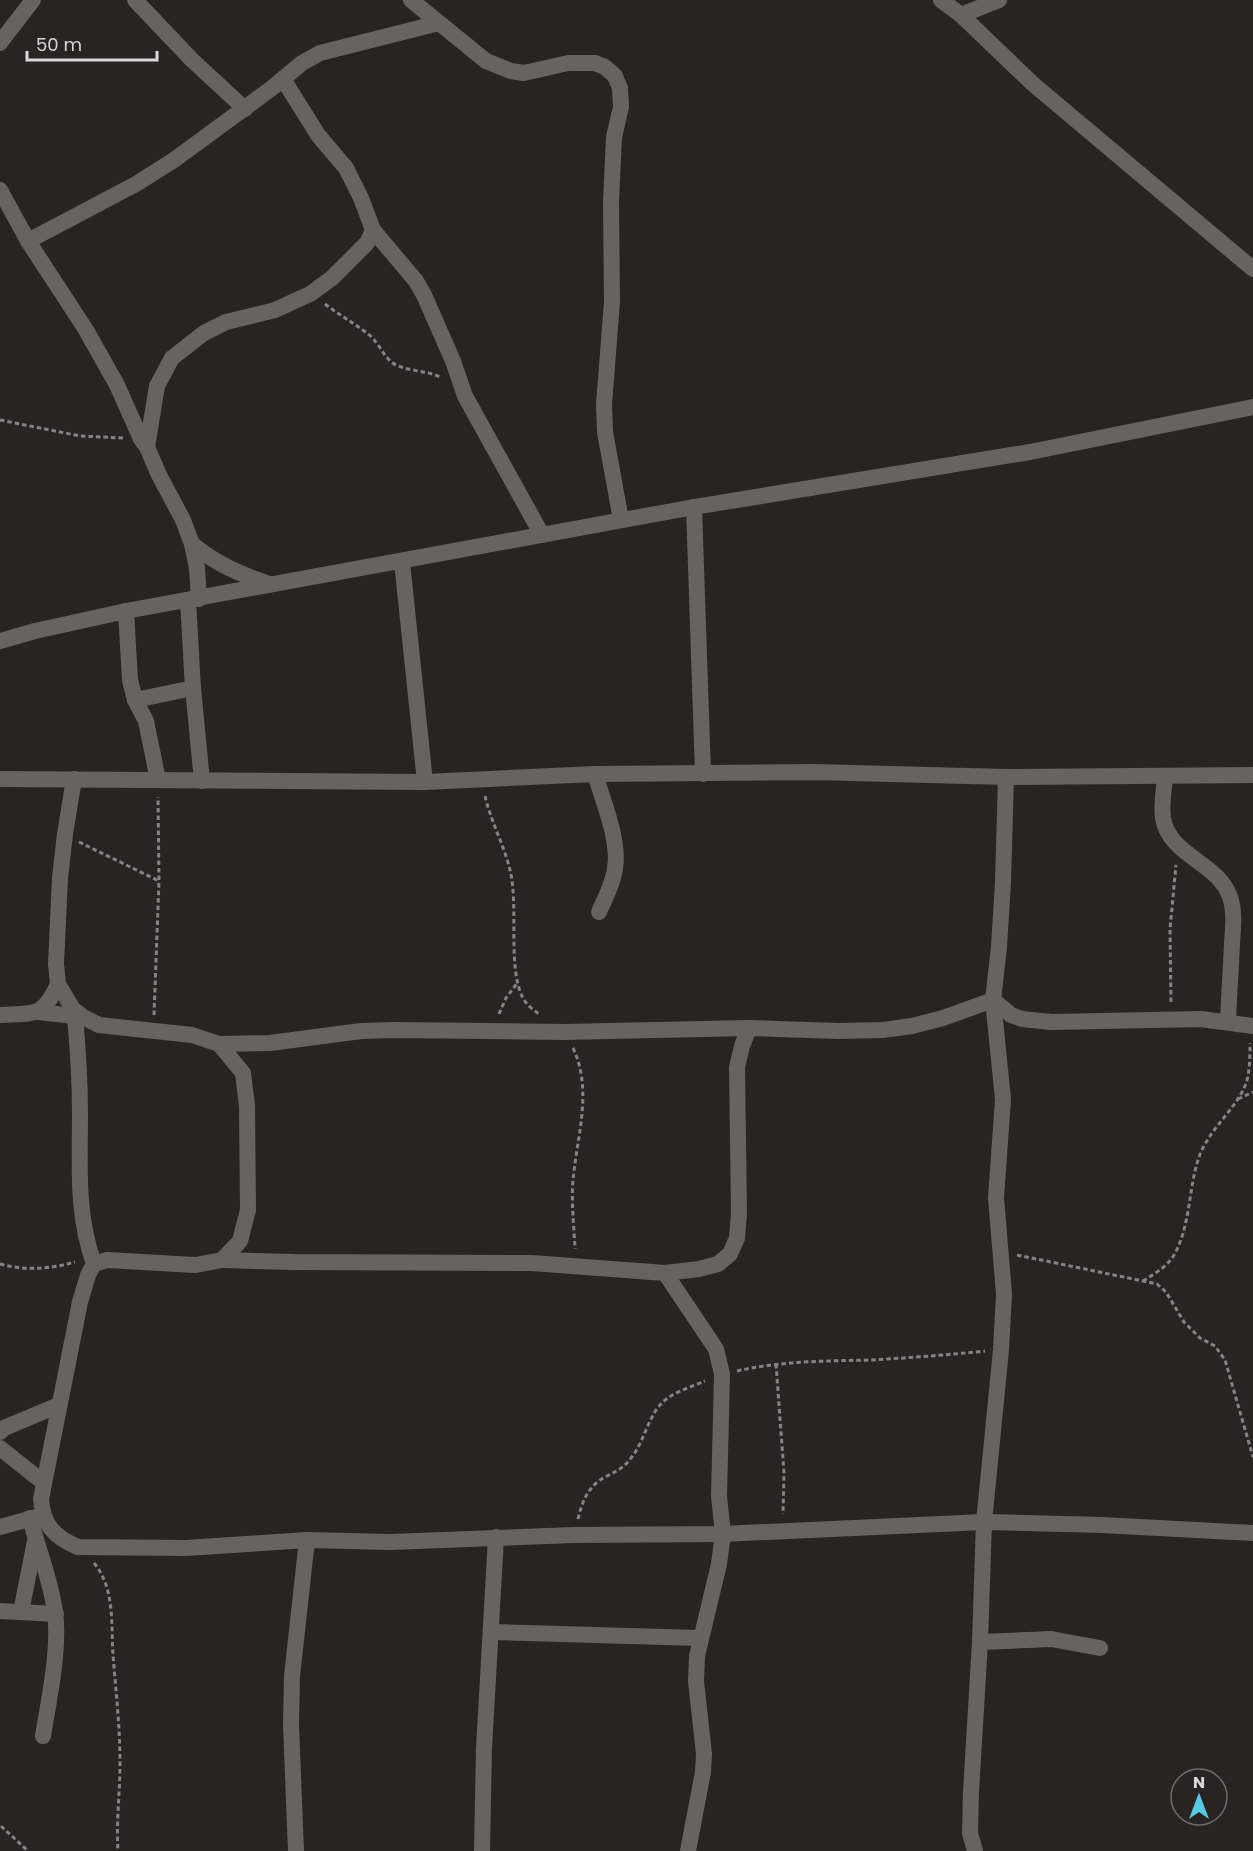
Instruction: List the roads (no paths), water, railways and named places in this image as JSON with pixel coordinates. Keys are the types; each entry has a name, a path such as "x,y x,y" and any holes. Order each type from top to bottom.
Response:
{"street":[{"path":"0,43 33,0"},
{"path":"135,0 192,60 245,109"},
{"path":"411,0 486,61 511,71 524,73 568,63 595,63 605,67 615,76 620,88 621,107 614,137 611,202 612,302 604,432 621,520"},
{"path":"941,0 961,15 1033,84 1253,269"},
{"path":"961,15 999,0"},
{"path":"28,241 136,184 174,160 245,109 303,63 320,53 439,23"},
{"path":"283,79 318,135 346,168 373,230 416,280 453,361 465,396 542,535"},
{"path":"0,190 28,241 86,330 117,385 183,520 192,544 197,568 193,600 193,688 201,781"},
{"path":"144,443 157,386 172,358 204,333 226,322 274,310 310,294 332,278 367,243 373,230"},
{"path":"0,641 126,611 694,507 1030,452 1253,407"},
{"path":"694,507 703,774"},
{"path":"192,544 209,558 228,568 273,585"},
{"path":"402,562 425,782"},
{"path":"126,611 129,670 135,700 146,721 158,780"},
{"path":"135,700 193,688"},
{"path":"0,779 425,782 595,774 813,772 1006,777 1253,775"},
{"path":"595,774 615,846 616,867 612,882 598,912"},
{"path":"975,1851 970,1833 970,1792 980,1642 984,1522 1001,1350 1004,1294 996,1197 1003,1099 993,1000 1001,915 1006,777"},
{"path":"1165,777 1163,818 1168,834 1177,845 1211,870 1230,897 1233,916 1228,1021"},
{"path":"21,1612 36,1540 36,1517 42,1499 80,1302 93,1261 82,1226 80,1198 79,1017 58,984 56,964 65,834 74,779"},
{"path":"38,1012 46,1007 58,984"},
{"path":"993,1000 1011,1015 1051,1023 1171,1019 1228,1021 1251,1026"},
{"path":"0,1015 38,1012 79,1017 99,1025 192,1035 219,1044 270,1043 361,1031 563,1032 749,1028 883,1030 943,1018 993,1000"},
{"path":"93,1261 195,1265 222,1260 532,1263 665,1273 718,1264 730,1254 738,1238 736,1096 742,1046 749,1028"},
{"path":"222,1260 240,1241 248,1210 247,1106 243,1073 249,1059 270,1043"},
{"path":"219,1044 243,1073"},
{"path":"665,1273 716,1350 722,1374 719,1496 723,1534 714,1587 700,1638 696,1681 704,1754 703,1772 688,1851"},
{"path":"0,1432 4,1428 59,1405"},
{"path":"0,1448 44,1483"},
{"path":"36,1517 64,1541 78,1547 186,1548 307,1540 390,1542 573,1535 723,1534 984,1522 1102,1525 1253,1533"},
{"path":"0,1527 36,1517"},
{"path":"482,1851 482,1792 496,1538"},
{"path":"36,1540 56,1614 55,1648 43,1736"},
{"path":"296,1851 291,1774 291,1706 307,1540"},
{"path":"0,1611 56,1614"},
{"path":"491,1632 700,1638"},
{"path":"980,1642 1051,1639 1100,1648"}]}
